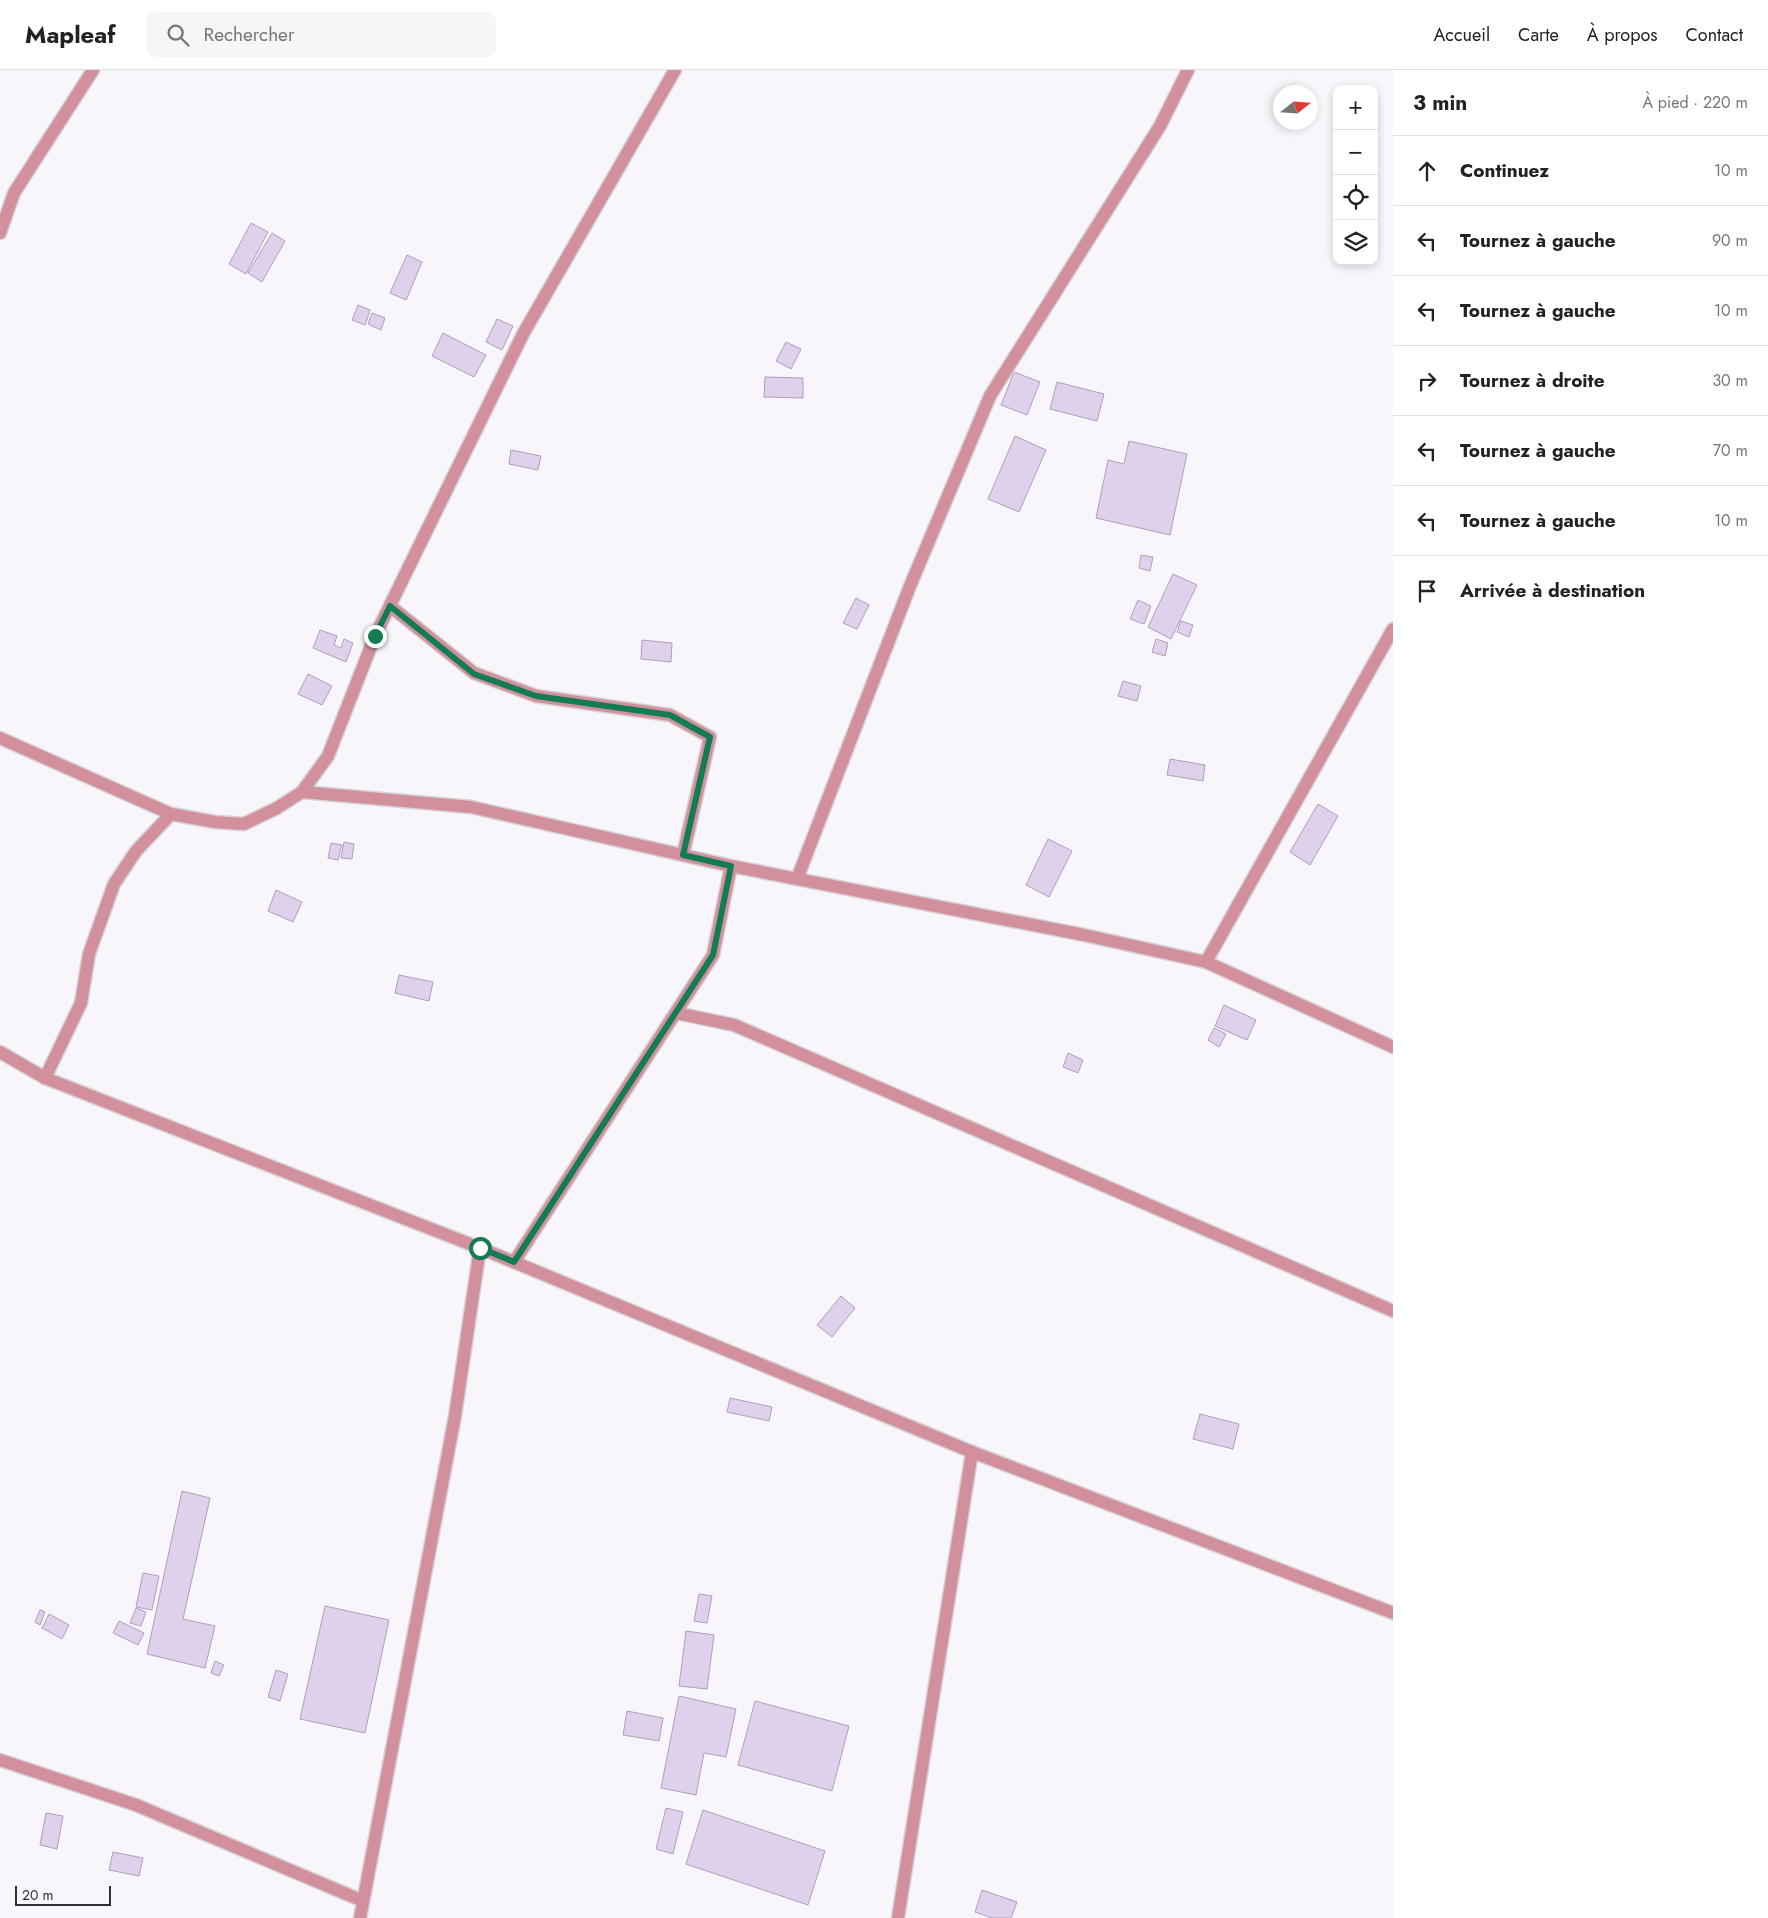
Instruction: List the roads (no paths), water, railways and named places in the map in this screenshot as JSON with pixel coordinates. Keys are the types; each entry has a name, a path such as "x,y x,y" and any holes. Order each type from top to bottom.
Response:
{"street":[{"path":"0,233 14,192 93,70"},
{"path":"0,738 171,814 215,822 244,824 277,808 302,792 328,756 375,636 524,334 675,70"},
{"path":"797,879 910,586 990,396 1160,126 1188,70"},
{"path":"390,606 474,674 536,696 670,715 710,737 683,855"},
{"path":"1206,962 1393,630"},
{"path":"302,792 470,807 731,866 1084,935 1206,962 1393,1047"},
{"path":"45,1078 81,1003 89,954 114,884 136,851 171,814"},
{"path":"514,1262 713,955 731,866"},
{"path":"676,1013 734,1025 1393,1311"},
{"path":"0,1052 45,1078 480,1248 972,1452 1393,1613"},
{"path":"360,1918 455,1416 480,1248"},
{"path":"898,1918 972,1452"},
{"path":"0,1760 136,1805 363,1901"}]}
